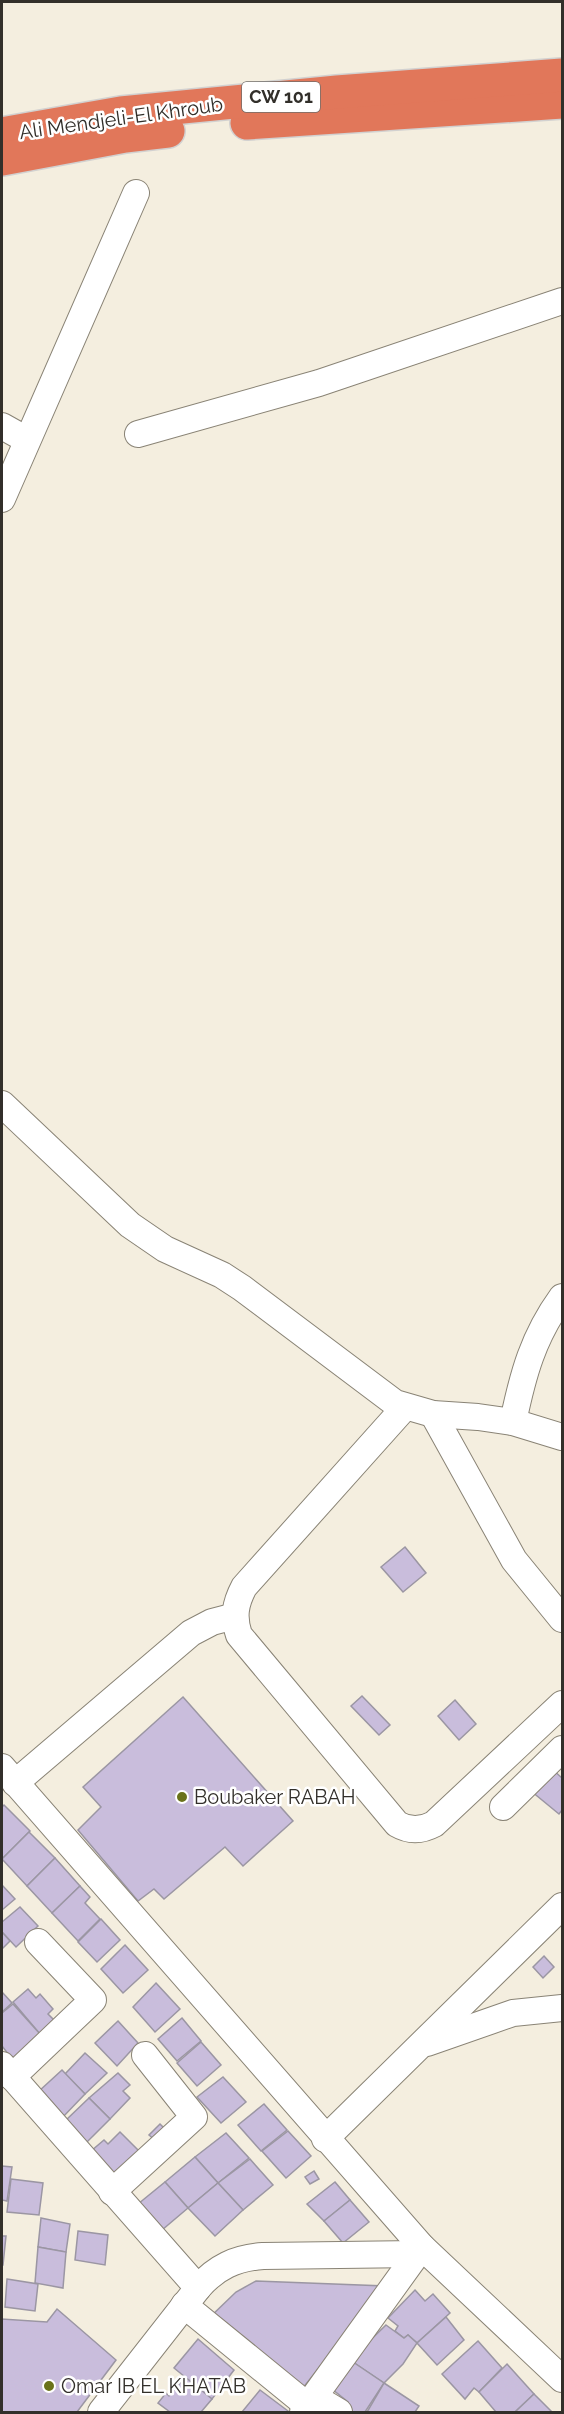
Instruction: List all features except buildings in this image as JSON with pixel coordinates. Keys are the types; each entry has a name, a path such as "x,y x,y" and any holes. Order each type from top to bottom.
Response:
{"highway":[{"name":"Ali Mendjeli-El Khroub","path":"2,134 121,113 337,92 562,75"},
{"name":"Ali Mendjeli-El Khroub","path":"2,159 126,136 252,122 562,102"}],"street":[{"path":"2,499 136,193"},
{"path":"138,434 319,382 562,301"},
{"path":"2,426 27,440"},
{"path":"5,1114 130,1225 165,1249 222,1275 242,1288 386,1398 405,1407 434,1414 513,1422 562,1437"},
{"path":"513,1422 531,1350 562,1297"},
{"path":"405,1407 244,1587 236,1606 235,1616 236,1626 244,1644 397,1824 409,1829 422,1829 434,1824 562,1704"},
{"path":"434,1414 514,1560 562,1619"},
{"path":"235,1616 212,1622 191,1633 8,1775 325,2139 419,2251 562,2379"},
{"path":"503,1807 562,1749"},
{"path":"325,2139 562,1906"},
{"path":"38,1942 93,2000 10,2084 112,2192 191,2297 309,2405 339,2412"},
{"path":"488,1979 507,2015"},
{"path":"419,2046 507,2015 562,2008"},
{"path":"112,2192 194,2117 146,2055"},
{"path":"101,2412 191,2297 217,2270 229,2263 252,2257 419,2251"},
{"path":"309,2405 419,2251"}],"place":[{"name":"Boubaker RABAH","path":"182,1797"},
{"name":"Omar IB EL KHATAB","path":"49,2386"}]}
